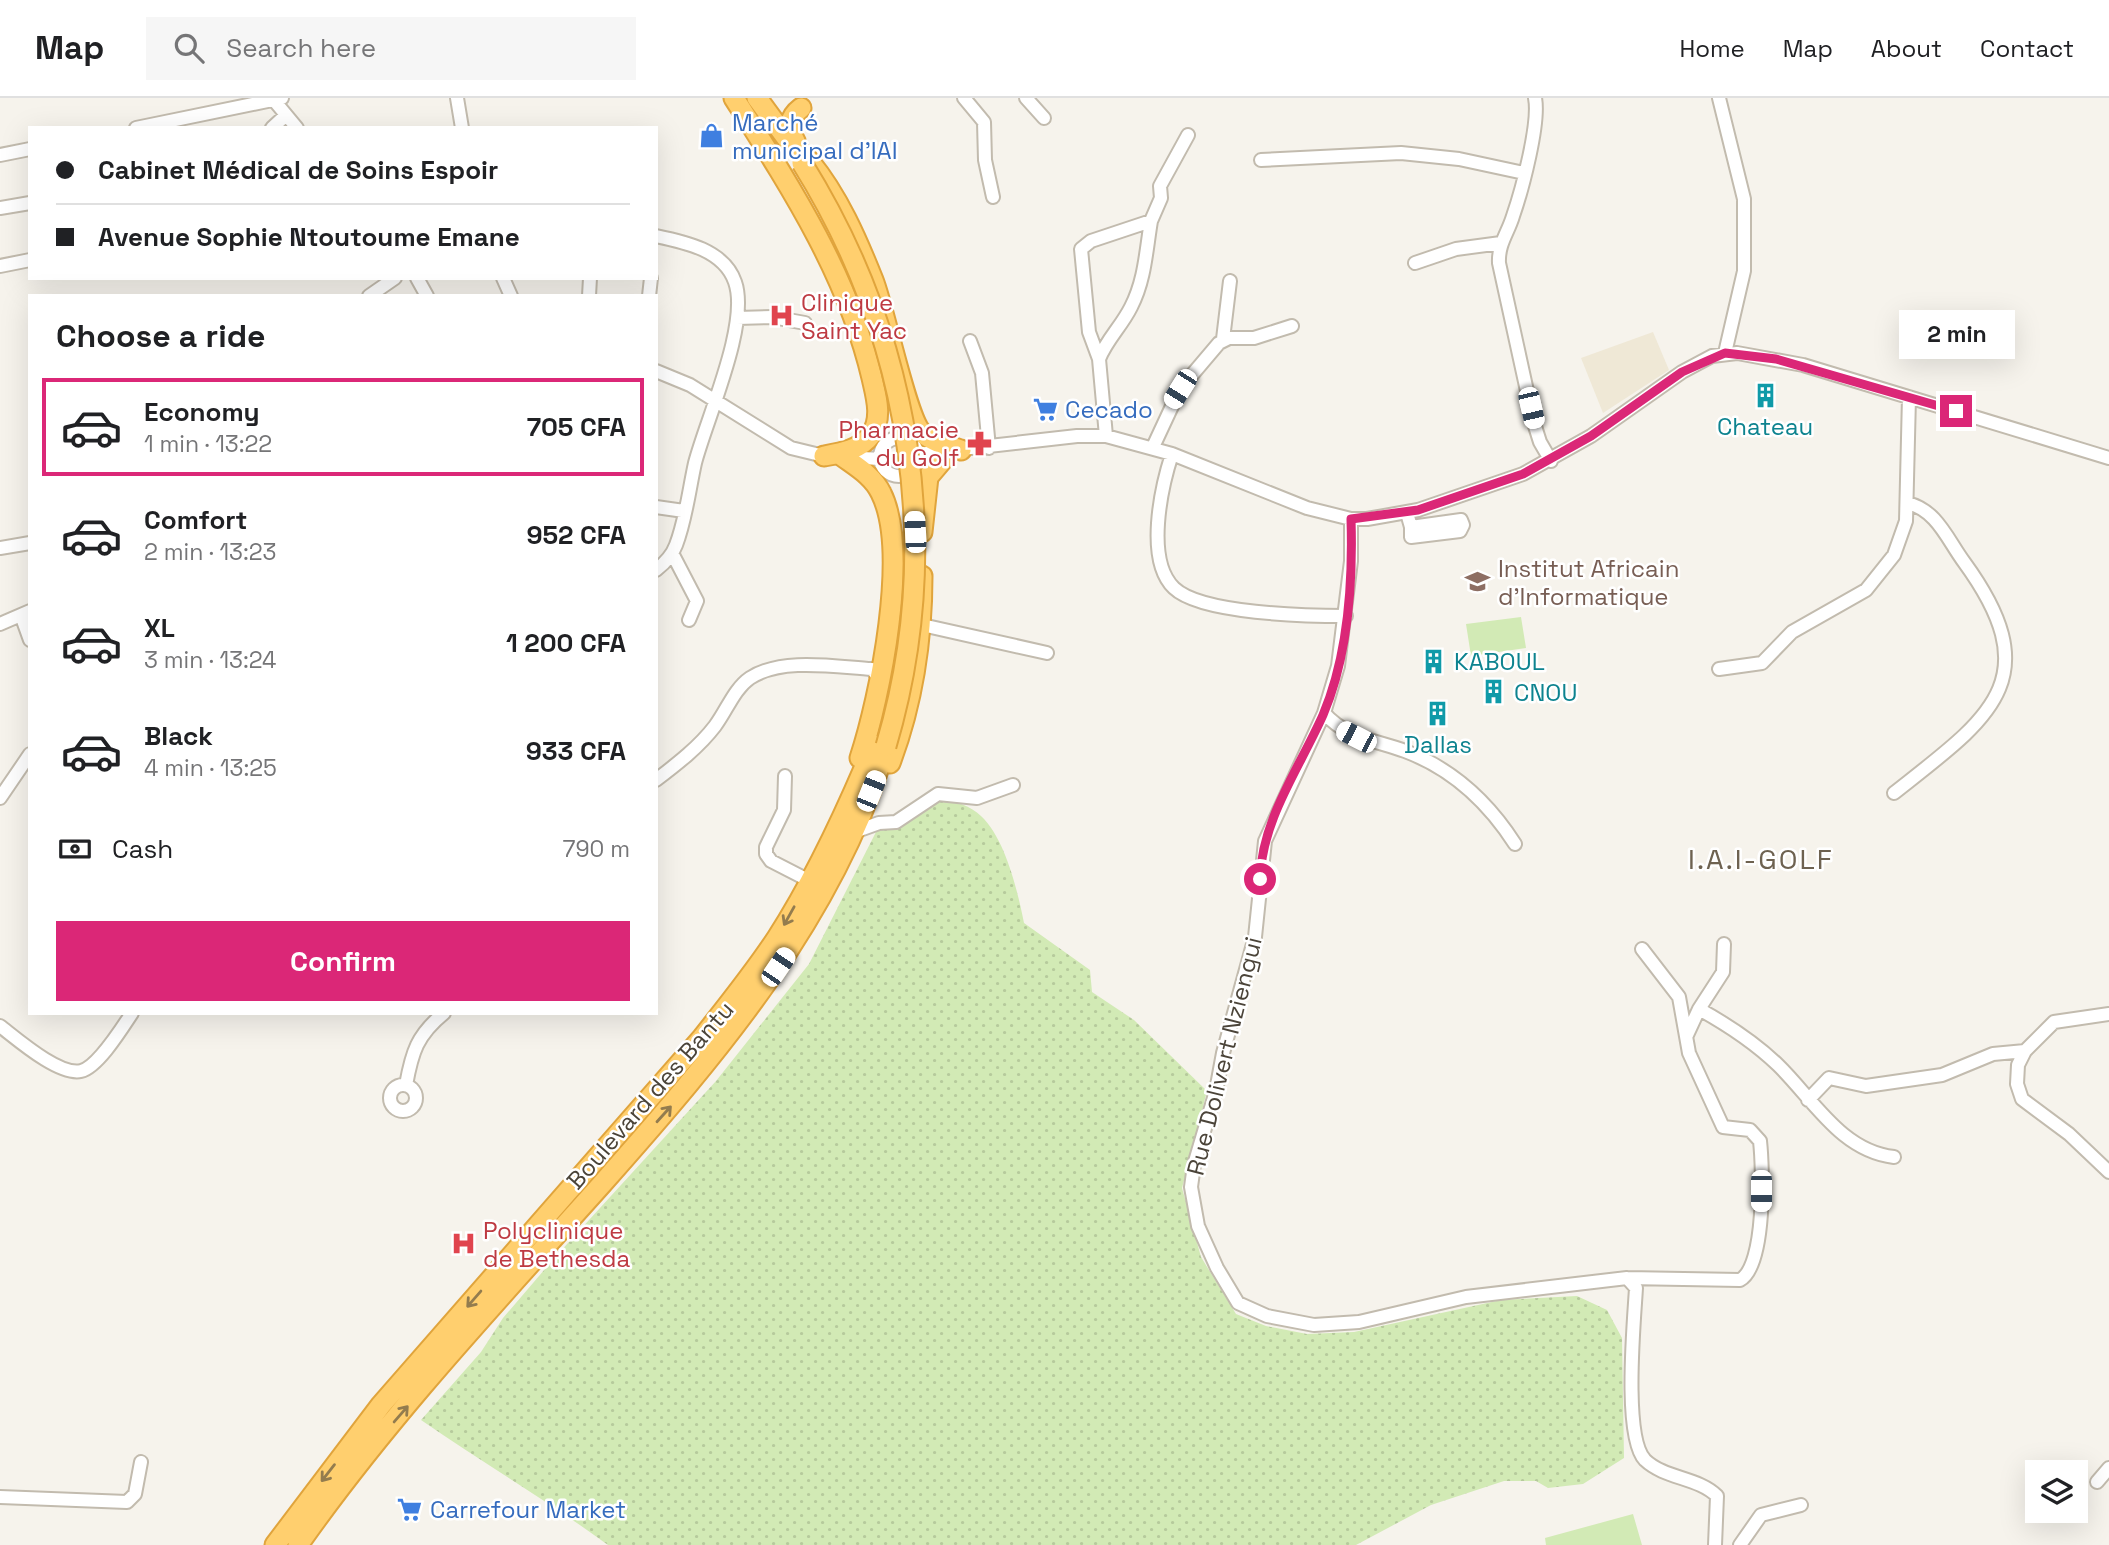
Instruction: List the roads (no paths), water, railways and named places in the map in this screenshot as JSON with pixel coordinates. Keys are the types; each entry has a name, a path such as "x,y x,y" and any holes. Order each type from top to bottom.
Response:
{"highway":[{"path":"735,98 800,163 843,215 874,282 888,323 906,400 915,455 921,514 922,625 912,691 896,748 878,794 845,829"},
{"path":"735,98 779,168 836,275 862,342 878,413 889,517 890,609 880,680 845,829"},
{"path":"757,98 790,138 800,163"},
{"path":"790,138 793,116 808,103"},
{"name":"Boulevard des Bantu","path":"299,1545 369,1451 692,1082 801,934 880,745 903,680 914,591 914,509 904,423 890,358 864,278 800,163"},
{"path":"906,400 923,434 949,451 928,477 921,514"},
{"path":"878,413 875,427 863,442 839,456 876,485 889,517"},
{"name":"Boulevard des Bantu","path":"275,1545 382,1405 709,1029 778,937 808,880 845,829"}],"street":[{"path":"457,98 462,126"},
{"path":"964,98 984,122 985,160 993,197"},
{"path":"1026,98 1044,118"},
{"path":"1535,98 1535,128 1514,216 1501,243 1499,263 1540,442 1551,461"},
{"path":"1719,98 1736,157 1744,199 1744,271 1725,353"},
{"path":"146,126 276,99 285,116 295,126"},
{"path":"274,126 285,116"},
{"path":"1099,359 1107,339 1118,328 1137,295 1151,221 1161,198 1160,186 1188,135"},
{"path":"0,155 28,149"},
{"path":"1261,160 1401,153 1466,160 1524,173"},
{"path":"0,208 28,203"},
{"path":"1107,436 1099,359 1089,332 1081,249 1091,241 1151,221"},
{"path":"658,236 693,244 707,251 727,269 735,282 738,295 737,318 717,401 696,459 673,553 658,568"},
{"path":"1415,263 1456,249 1501,243"},
{"path":"0,266 28,260"},
{"path":"372,294 392,280"},
{"path":"1153,447 1176,395 1223,340 1230,281"},
{"path":"737,318 772,317 805,323"},
{"path":"1223,340 1254,338 1292,326"},
{"path":"970,341 983,383 989,448"},
{"path":"884,459 896,439 915,455 1077,436 1107,436 1153,447 1273,497 1351,519 1407,513 1480,491 1551,461 1682,372 1725,353 1776,359 2108,455"},
{"path":"658,372 682,381 717,401 791,448 839,456 884,459 904,475 915,455"},
{"path":"1718,669 1762,663 1792,632 1866,590 1894,555 1903,537 1907,503 1909,397"},
{"path":"1172,454 1164,485 1158,538 1162,572 1173,587 1198,601 1218,605 1297,616 1346,616"},
{"path":"1894,793 1959,740 1996,698 2004,680 2007,660 2000,621 1975,576 1932,515 1919,506 1907,503"},
{"path":"658,507 684,511"},
{"path":"1407,513 1411,527"},
{"name":"Rue Dolivert Nziengui","path":"1351,519 1346,616 1338,666 1324,713 1265,841 1255,937 1223,1052 1216,1091 1194,1165 1193,1203 1203,1238 1238,1303 1267,1316 1314,1325 1359,1322 1466,1297 1626,1278 1740,1280 1751,1268 1760,1219 1760,1140 1750,1130 1723,1127 1692,1061 1687,1035"},
{"path":"0,548 28,543"},
{"path":"673,553 697,601 689,620"},
{"path":"0,624 25,613"},
{"path":"922,625 1047,653"},
{"path":"658,778 706,736 741,686 759,674 796,667 859,668 872,669 880,680"},
{"path":"1324,713 1337,727 1356,737 1408,752 1459,779 1499,819 1516,844"},
{"path":"0,798 28,757"},
{"path":"785,776 784,810 766,847 766,855 808,880"},
{"path":"845,829 896,822 938,794 947,793 972,799 1013,785"},
{"path":"1687,1035 1699,1009 1723,972 1724,944"},
{"path":"1642,949 1679,997 1687,1035"},
{"path":"1699,1009 1753,1043 1780,1066 1808,1100 1854,1144 1880,1155 1894,1157"},
{"path":"2109,1014 2060,1018 2025,1051 2017,1072 2017,1084 2022,1099 2069,1134 2109,1172"},
{"path":"0,1026 48,1061 66,1070 81,1071 93,1064 130,1015"},
{"path":"406,1085 410,1062 420,1036 442,1015"},
{"path":"1808,1100 1829,1078 1866,1086 1942,1074 1993,1054 2025,1051"},
{"path":"1626,1278 1636,1289 1632,1350 1634,1437 1645,1460 1657,1468 1709,1488 1717,1496 1715,1545"},
{"path":"0,1497 127,1502 135,1494 141,1462"},
{"path":"2097,1482 2109,1468"},
{"path":"1740,1545 1761,1514 1801,1505"}],"place":[{"name":"Marché municipal d'IAI","path":"712,136"},
{"name":"Clinique Saint Yac","path":"781,316"},
{"name":"Chateau","path":"1765,395"},
{"name":"Cecado","path":"1045,409"},
{"name":"Pharmacie du Golf","path":"979,443"},
{"name":"Institut Africain d'Informatique","path":"1478,582"},
{"name":"KABOUL","path":"1434,661"},
{"name":"CNOU","path":"1494,692"},
{"name":"Dallas","path":"1438,713"},
{"name":"Polyclinique de Bethesda","path":"463,1244"},
{"name":"Carrefour Market","path":"410,1509"}],"district":[{"name":"I.A.I-GOLF","path":"1761,859"}]}
